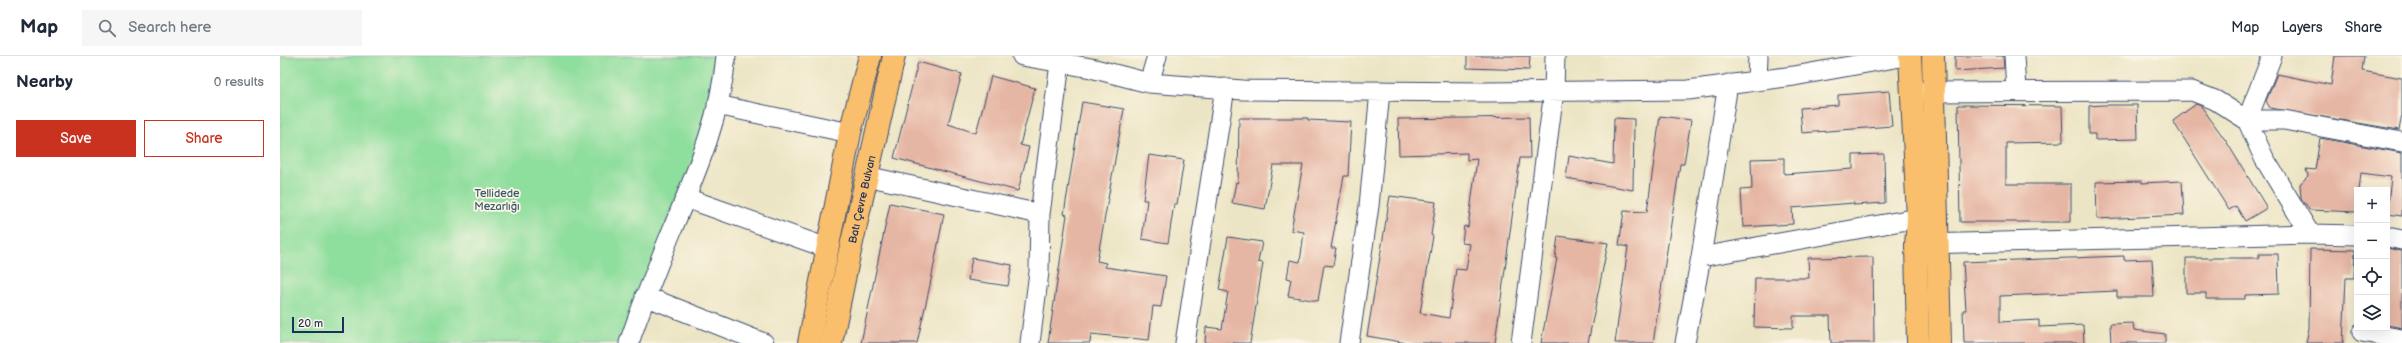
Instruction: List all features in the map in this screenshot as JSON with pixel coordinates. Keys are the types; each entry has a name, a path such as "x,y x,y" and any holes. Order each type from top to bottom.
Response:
{"main road":[{"name":"Batı Çevre Bulvarı","path":"809,343 850,133 870,56"},
{"name":"Batı Çevre Bulvarı","path":"831,343 866,176 894,56"},
{"path":"1910,56 1918,218 1916,245 1918,343"},
{"path":"1933,56 1940,343"}],"street":[{"path":"629,343 645,296 709,140 726,56"},
{"path":"1022,56 1060,60 1149,83 1243,90 1380,91 1688,90 1757,81 1906,56"},
{"path":"1149,83 1156,56"},
{"path":"1521,343 1554,91 1555,56"},
{"path":"1757,81 1758,56"},
{"path":"2014,56 2016,90"},
{"path":"2272,56 2247,120 2264,158 2310,234"},
{"path":"1030,343 1039,272 1040,214 1060,60"},
{"path":"1685,343 1701,256 1728,84"},
{"path":"1185,343 1225,88"},
{"path":"1912,92 2016,90 2192,91 2215,100 2247,120 2284,120 2402,142"},
{"path":"1349,343 1369,206 1380,91"},
{"path":"717,105 850,133"},
{"path":"866,176 1040,214"},
{"path":"686,198 827,248"},
{"path":"1701,256 1918,218"},
{"path":"1916,245 1938,243 2310,234 2354,235"},
{"path":"2390,238 2402,240"},
{"path":"645,296 764,343"},
{"path":"2362,334 2402,339"}],"green space":[{"name":"Tellidede Mezarlığı","path":"280,56 714,56 704,134 624,343 280,343"}],"building":[{"path":"1467,56 1530,56 1529,70 1467,68"},
{"path":"1955,56 2003,56 2004,68 1955,71"},
{"path":"2335,56 2364,56 2362,71 2402,78 2402,115 2399,130 2270,108 2266,101 2277,74 2331,85"},
{"path":"918,62 962,74 948,124 976,133 991,76 1035,88 1020,145 1029,147 1018,191 894,158"},
{"path":"1889,91 1892,126 1802,133 1800,108 1838,105 1838,95"},
{"path":"1082,102 1124,109 1097,261 1106,263 1105,267 1166,276 1161,307 1153,306 1149,340 1091,334 1090,343 1048,343 1067,215 1064,214"},
{"path":"2196,104 2201,106 2226,141 2267,208 2245,221 2236,206 2229,210 2173,121"},
{"path":"1958,105 2062,106 2063,142 2006,143 2006,184 2071,184 2071,222 1960,222"},
{"path":"2137,105 2138,139 2095,140 2095,134 2089,134 2089,106"},
{"path":"1660,116 1691,120 1684,164 1680,164 1653,343 1615,343 1628,247 1619,245 1624,211 1647,212"},
{"path":"1529,117 1530,158 1520,158 1495,343 1407,343 1367,336 1390,196 1436,202 1431,235 1433,236 1420,313 1449,318 1456,269 1466,270 1470,244 1462,243 1464,226 1468,227 1477,159 1467,160 1467,153 1399,155 1398,119"},
{"path":"1239,118 1308,118 1308,120 1351,122 1348,176 1344,176 1331,248 1336,248 1333,266 1324,265 1318,301 1288,296 1291,279 1287,278 1290,260 1300,262 1304,232 1291,230 1303,165 1273,165 1265,209 1232,203 1236,182 1238,183"},
{"path":"1614,118 1634,119 1633,190 1566,178 1569,156 1613,164"},
{"path":"2320,138 2402,153 2402,216 2390,214 2391,177 2361,173 2359,187 2354,187 2354,212 2310,210 2301,198 2300,184 2308,176 2306,169 2315,170"},
{"path":"1884,154 1885,203 1854,205 1854,203 1792,208 1793,224 1743,227 1741,190 1752,189 1751,159 1784,158 1784,174 1853,169 1853,155"},
{"path":"1149,155 1184,160 1177,204 1174,204 1168,243 1142,239 1147,200 1143,200"},
{"path":"2142,181 2142,183 2182,181 2184,215 2097,219 2096,182"},
{"path":"890,203 944,214 930,285 917,343 861,343"},
{"path":"1558,236 1608,243 1588,343 1541,343 1557,258 1555,258"},
{"path":"1228,237 1262,242 1258,262 1263,263 1250,343 1205,343 1206,327 1222,329 1228,292 1219,290"},
{"path":"2310,249 2354,250 2354,278 2346,278 2343,343 2306,343 2309,328"},
{"path":"2390,249 2402,251 2402,328 2390,326"},
{"path":"2259,254 2278,254 2279,294 2245,295 2245,299 2206,299 2206,293 2186,293 2186,258 2259,258"},
{"path":"2124,256 2124,260 2152,259 2154,297 2117,297 2117,291 2000,296 2000,322 2039,320 2039,327 2083,325 2084,343 1964,343 1963,310 1966,310 1963,262"},
{"path":"1873,257 1874,343 1831,343 1830,316 1793,316 1793,328 1754,327 1755,278 1809,278 1808,258"},
{"path":"972,258 1012,265 1008,286 968,280"},
{"path":"2133,323 2134,330 2165,334 2165,343 2111,343 2110,324"}]}
